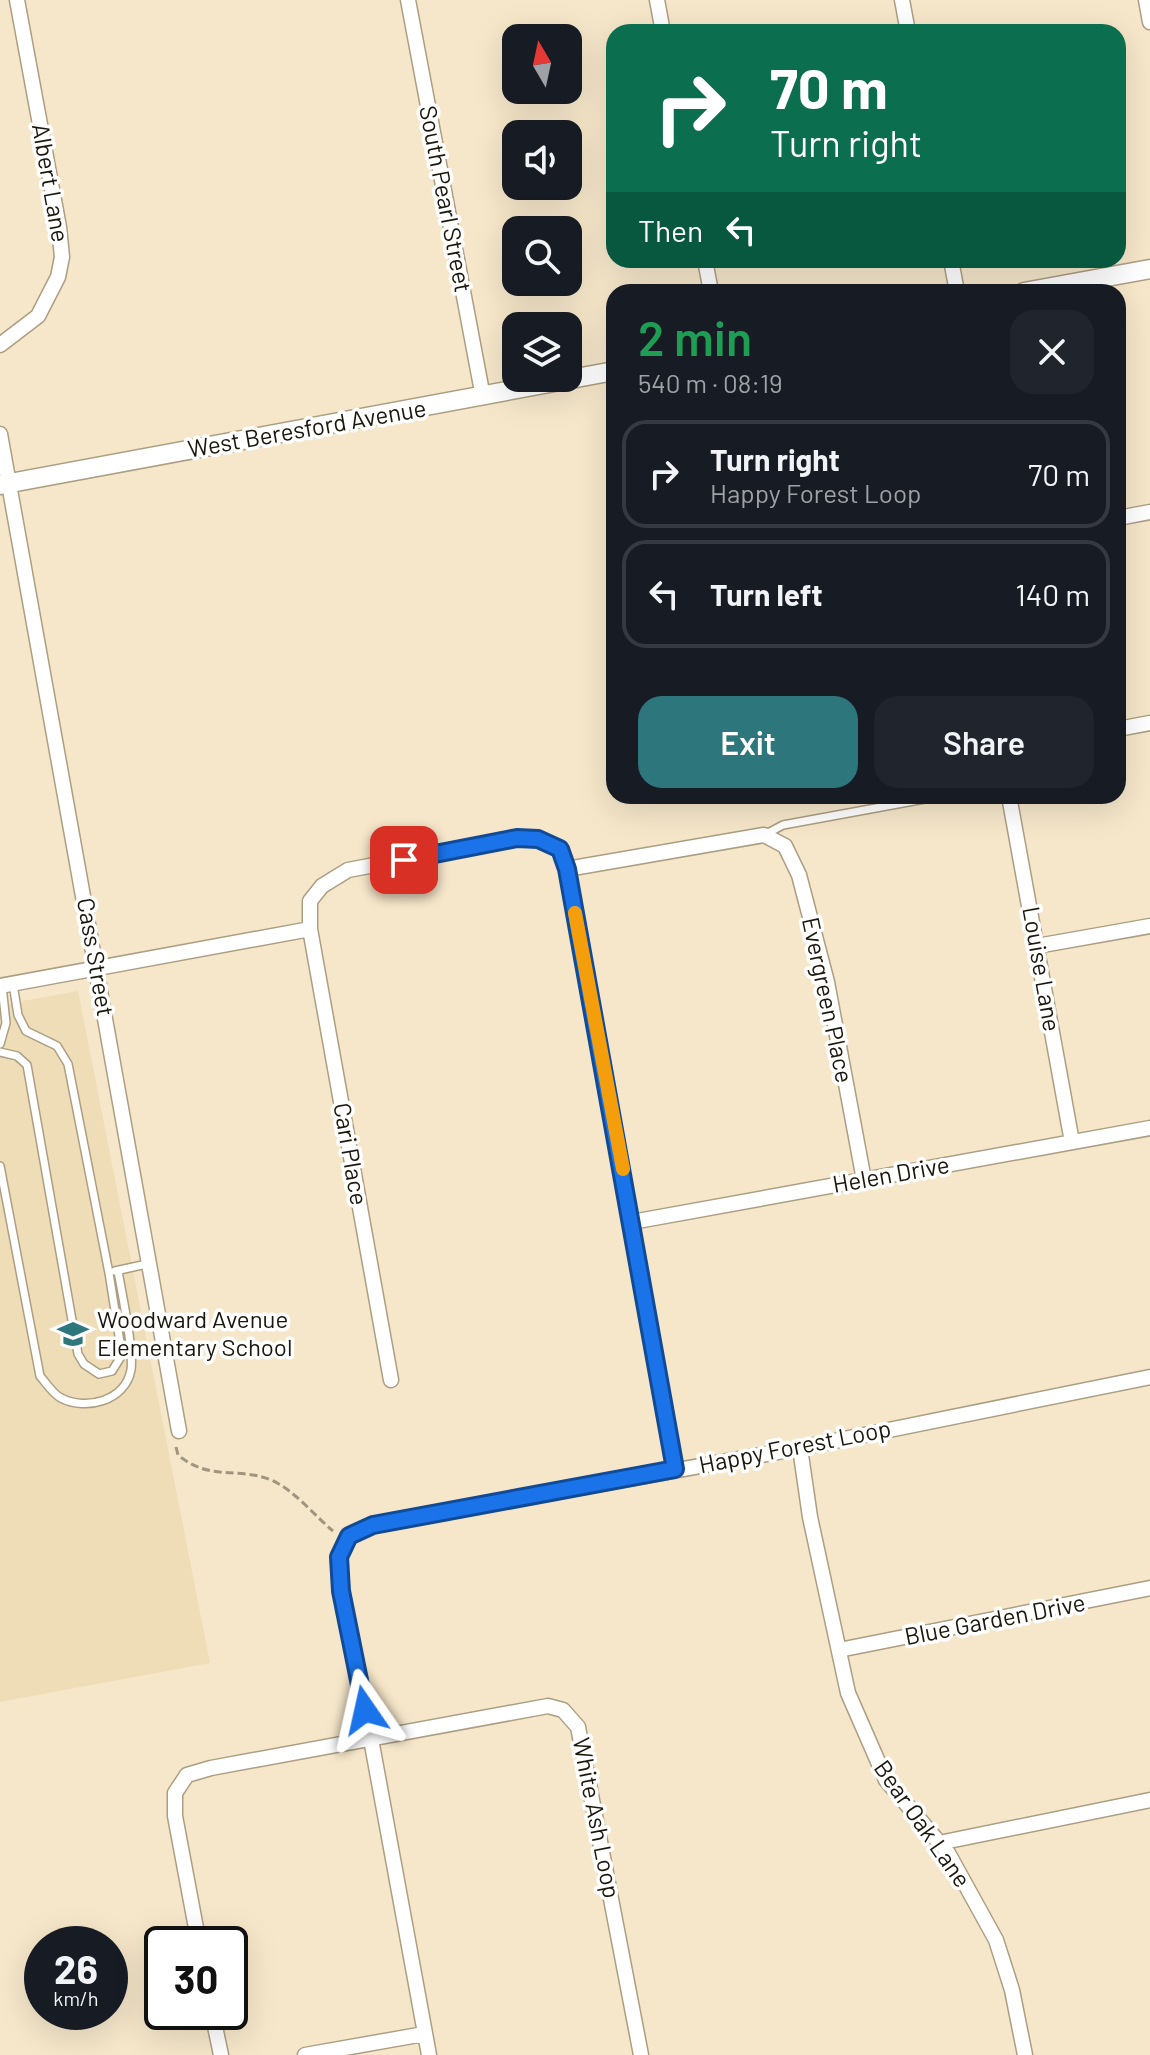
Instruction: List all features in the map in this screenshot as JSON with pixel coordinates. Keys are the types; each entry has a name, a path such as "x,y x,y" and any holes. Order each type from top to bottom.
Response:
{"street":[{"name":"Albert Lane","path":"0,345 38,316 58,277 62,257 17,0"},
{"name":"South Pearl Street","path":"408,0 483,397"},
{"path":"657,0 662,24"},
{"path":"902,0 906,24"},
{"path":"1146,0 1150,22"},
{"path":"1068,284 1150,269"},
{"name":"West Beresford Avenue","path":"5,484 606,373"},
{"path":"0,434 5,484"},
{"name":"Cass Street","path":"5,484 97,968 179,1431"},
{"path":"1126,516 1150,512"},
{"path":"1126,728 1150,723"},
{"name":"Louise Lane","path":"1010,804 1072,1142"},
{"path":"567,869 764,835"},
{"name":"Evergreen Place","path":"764,835 785,846 799,875 827,982 864,1180"},
{"path":"5,985 310,929 310,901 322,886 348,870 517,838 538,839 560,849 567,869 675,1469"},
{"path":"1037,946 1150,926"},
{"name":"Cari Place","path":"310,929 391,1380"},
{"name":"Helen Drive","path":"632,1222 1150,1128"},
{"name":"Happy Forest Loop","path":"429,2055 341,1591 339,1557 349,1536 373,1525 800,1448 1150,1377"},
{"name":"Bear Oak Lane","path":"800,1448 810,1517 848,1693 865,1739 886,1780 939,1843 965,1881 996,1940 1012,1990 1025,2055"},
{"name":"Blue Garden Drive","path":"839,1650 1150,1588"},
{"name":"White Ash Loop","path":"196,1926 175,1816 175,1793 187,1775 548,1706 563,1710 578,1727 641,2055"},
{"path":"939,1843 1150,1800"},
{"path":"216,2030 221,2055"},
{"path":"305,2055 424,2034"}],"lane":[{"path":"764,835 783,825 897,804"},
{"path":"0,1044 6,1023 5,985"},
{"path":"0,1052 17,1056 27,1065 78,1354 84,1364 99,1374 112,1371 122,1355 68,1064 57,1046 26,1031 5,985"},
{"path":"0,1166 40,1376 58,1397 79,1405 96,1404 115,1395 131,1370 118,1271"},
{"path":"109,1273 147,1264"}],"path":[{"path":"179,1431 176,1444 178,1455 189,1464 201,1471 238,1473 270,1480 283,1487 333,1531"}],"shaded area":[{"name":"Woodward Avenue Elementary School","path":"78,991 210,1663 0,1702 0,1005"}],"slow traffic":[{"path":"575,913 623,1169"}],"place":[{"name":"Woodward Avenue Elementary School","path":"73,1334"}],"route":[{"path":"365,1710 341,1591 339,1557 349,1536 373,1525 675,1469 567,869 560,849 538,839 517,838 404,860"}]}
